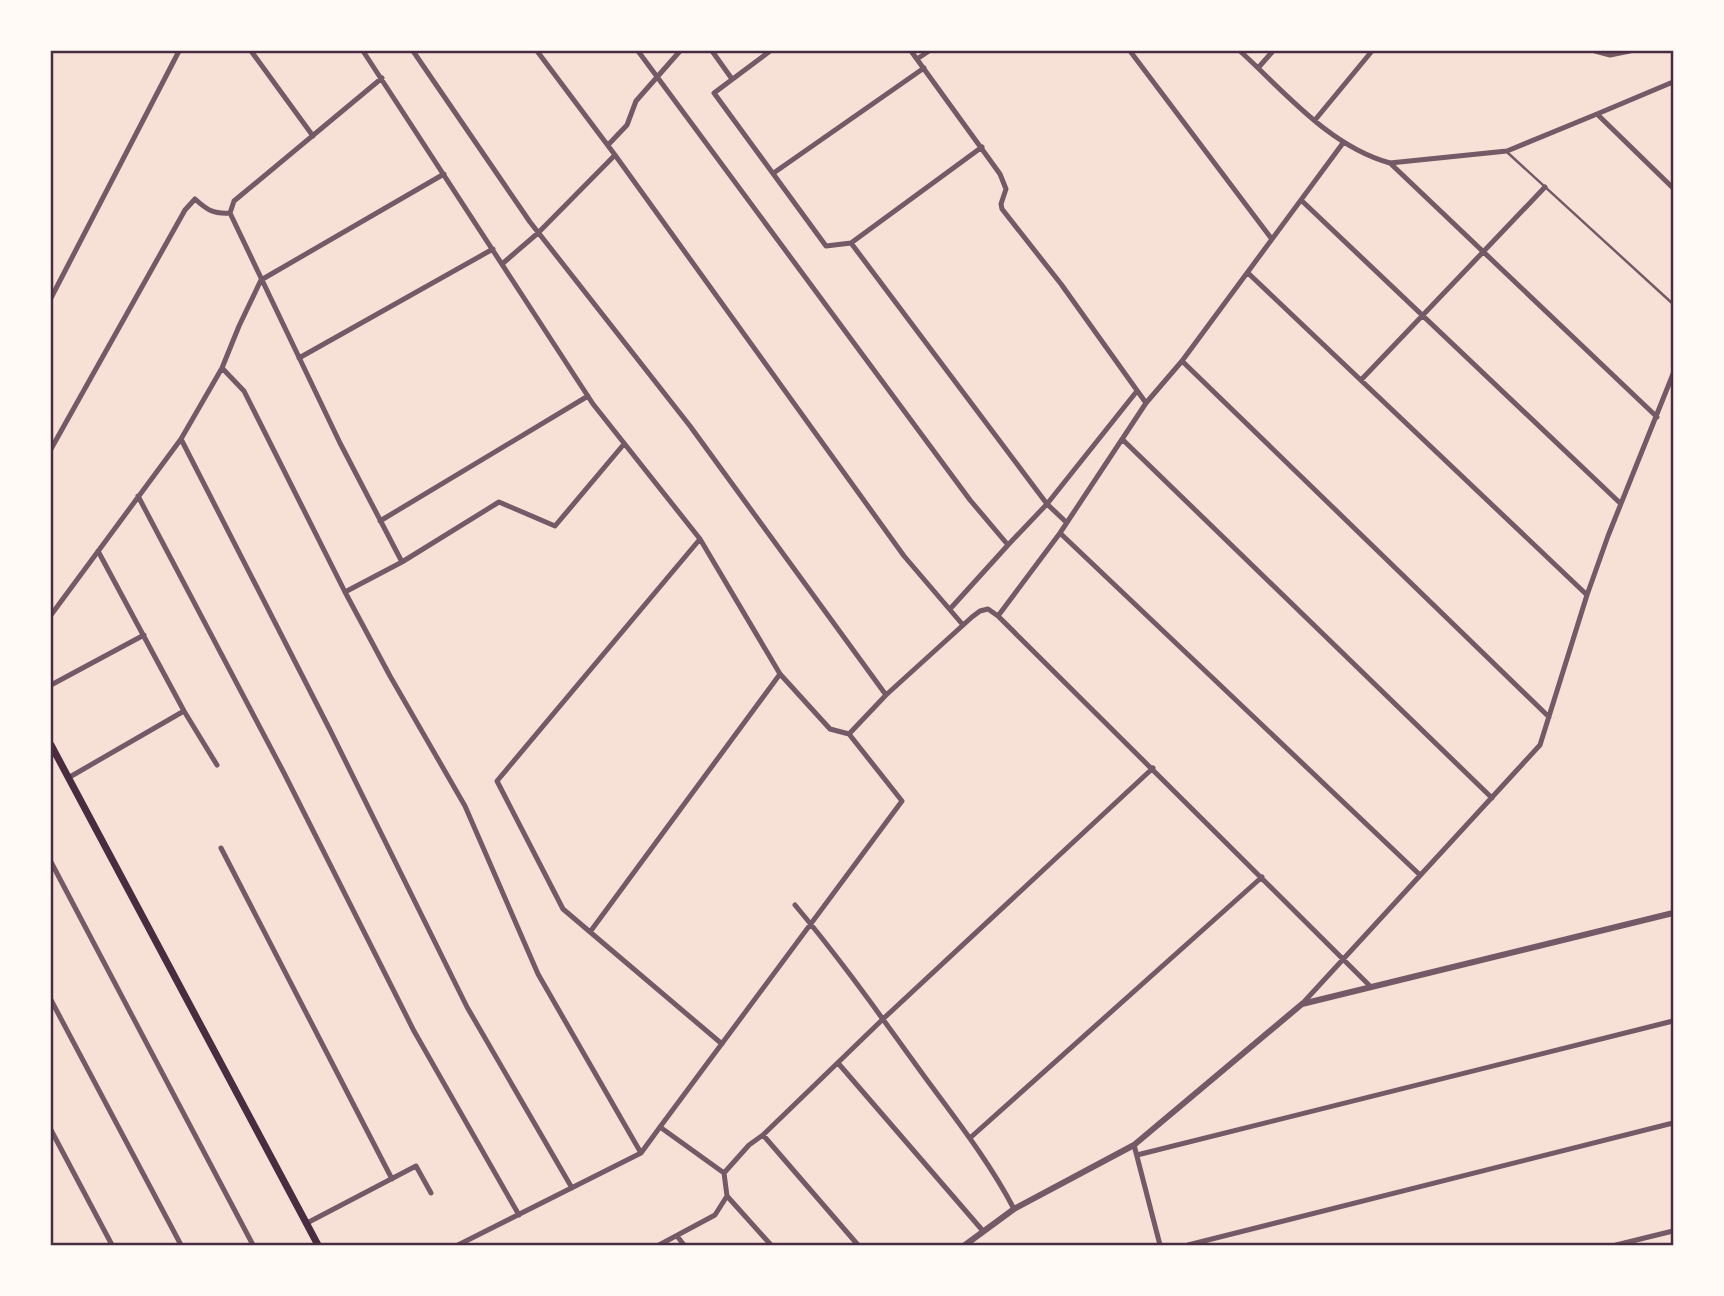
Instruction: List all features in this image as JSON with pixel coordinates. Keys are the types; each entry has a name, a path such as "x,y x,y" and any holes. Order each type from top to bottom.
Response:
{"main road":[{"path":"51,745 318,1245"}],"street":[{"path":"51,298 179,51"},
{"path":"251,51 313,136"},
{"path":"363,51 588,396 700,539 779,674 830,729 849,734 902,801 641,1153 458,1245"},
{"path":"412,51 538,233 690,426 886,695"},
{"path":"537,51 904,556 963,625"},
{"path":"638,51 970,500 1008,545"},
{"path":"607,145 627,125 636,101 680,51"},
{"path":"712,51 732,79"},
{"path":"770,51 714,93 775,172 826,246 851,243 982,147"},
{"path":"911,51 982,147 1005,184 1002,209 1146,403"},
{"path":"918,60 929,51"},
{"path":"1130,51 1271,238"},
{"path":"1240,51 1343,143 1390,163 1657,417"},
{"path":"1258,68 1273,51"},
{"path":"1315,120 1372,51"},
{"path":"1595,51 1609,55 1630,51"},
{"path":"775,172 924,68"},
{"path":"382,78 234,201 230,213 299,358 402,562"},
{"path":"1390,163 1507,151 1673,82"},
{"path":"1597,114 1673,188"},
{"path":"998,615 1060,533 1146,403 1182,361 1343,143"},
{"path":"502,264 538,233 615,155"},
{"path":"51,615 181,439 222,368 261,280 444,174"},
{"path":"1361,380 1481,251 1545,187"},
{"path":"51,449 185,210 195,199 207,211 216,214 230,213"},
{"path":"1300,200 1620,503"},
{"path":"851,243 1047,504 1066,522"},
{"path":"299,358 492,249"},
{"path":"1248,273 1587,595"},
{"path":"1182,361 1549,717"},
{"path":"222,368 244,391 345,593 465,806 538,974 641,1153"},
{"path":"965,1245 1014,1209 1134,1145 1302,1004 1540,745 1587,595 1620,503 1673,374"},
{"path":"950,609 1047,504 1137,391"},
{"path":"380,521 588,396"},
{"path":"181,439 330,730 467,1007 572,1188"},
{"path":"1122,439 1492,798"},
{"path":"345,593 402,562 499,502 555,526 624,444"},
{"path":"138,496 284,773 414,1031 519,1215"},
{"path":"1060,533 1420,875"},
{"path":"700,539 497,781 563,909 722,1044"},
{"path":"98,551 184,711 217,765"},
{"path":"849,734 886,695 963,625 980,611 988,609 998,615 1371,987"},
{"path":"51,685 144,635"},
{"path":"590,932 779,674"},
{"path":"68,778 184,711"},
{"path":"724,1173 883,1019 1153,768"},
{"path":"221,848 392,1179"},
{"path":"51,862 253,1245"},
{"path":"970,1139 1262,877"},
{"path":"795,905 838,956 999,1179 1014,1209"},
{"path":"1302,1004 1673,913"},
{"path":"51,1000 181,1245"},
{"path":"1137,1155 1673,1021"},
{"path":"838,1063 983,1231"},
{"path":"1188,1245 1673,1123"},
{"path":"660,1127 724,1173 727,1196 771,1245"},
{"path":"51,1130 112,1245"},
{"path":"763,1135 858,1245"},
{"path":"1134,1145 1160,1245"},
{"path":"307,1223 416,1166 431,1193"},
{"path":"659,1245 715,1215 727,1196"},
{"path":"1616,1245 1673,1231"},
{"path":"677,1236 684,1245"}],"lane":[{"path":"1507,151 1673,304"}]}
